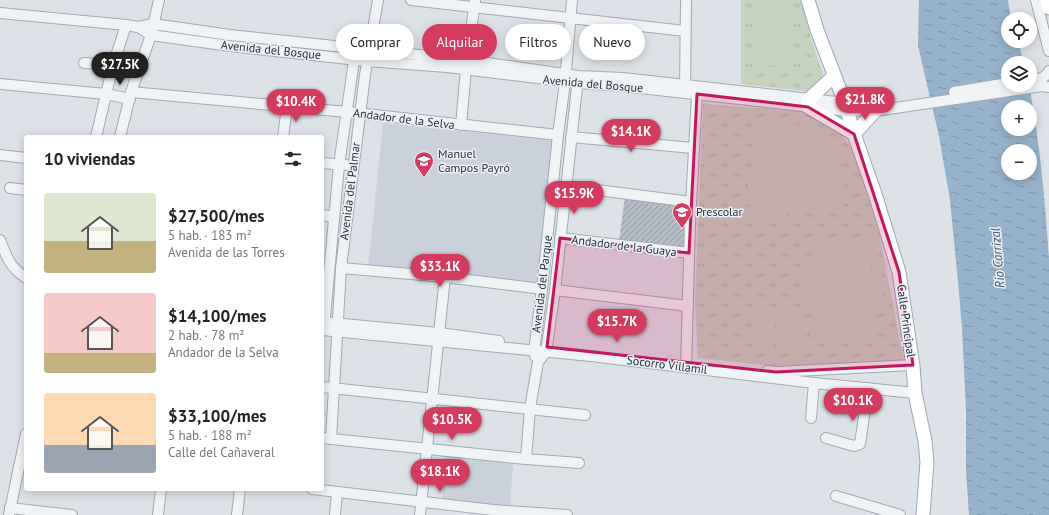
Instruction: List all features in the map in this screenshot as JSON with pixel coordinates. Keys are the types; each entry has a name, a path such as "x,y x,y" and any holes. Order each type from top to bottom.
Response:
{"main road":[{"name":"Calle Principal","path":"808,0 817,30 846,107 900,272 913,365 915,393 925,442 926,462 923,515"},
{"path":"1047,0 1049,8"},
{"path":"834,76 808,103 854,134 881,108"}],"street":[{"path":"120,135 130,95 151,35 159,0"},
{"name":"Avenida del Palmar","path":"374,24 378,0"},
{"path":"411,0 475,3 570,18 686,31"},
{"name":"Avenida del Parque","path":"534,348 542,289 572,0"},
{"path":"685,89 686,0"},
{"path":"1036,0 1049,51"},
{"path":"461,125 475,3"},
{"name":"Avenida del Bosque","path":"0,13 138,27 153,24 230,35 336,46"},
{"path":"96,135 113,65 126,25"},
{"name":"Avenida del Bosque","path":"138,27 151,35 336,57"},
{"path":"270,50 271,39"},
{"name":"Avenida del Bosque","path":"414,57 622,86 685,89 846,107 881,108 1045,81"},
{"name":"Avenida del Palmar","path":"324,306 326,267 334,217 339,165 354,60"},
{"name":"Avenida del Bosque","path":"360,60 467,65"},
{"name":"Avenida del Palmar","path":"326,439 335,388 341,268 367,61"},
{"path":"84,63 113,65"},
{"name":"Avenida del Parque","path":"546,349 555,290 578,80"},
{"path":"0,84 106,94"},
{"name":"Avenida del Bosque","path":"881,108 1001,84"},
{"name":"Avenida del Bosque","path":"685,89 697,94 808,103"},
{"name":"Andador de la Selva","path":"106,94 287,106 558,135"},
{"path":"686,364 693,148 697,94"},
{"path":"284,135 287,106"},
{"path":"571,137 693,148"},
{"path":"0,155 24,158"},
{"path":"324,163 353,166"},
{"path":"566,186 691,202"},
{"path":"10,188 24,190"},
{"path":"324,215 334,217"},
{"name":"Andador de la Guaya","path":"560,238 689,253"},
{"path":"0,240 6,257 16,271 24,277"},
{"path":"341,268 445,277 542,289"},
{"path":"420,515 445,277"},
{"path":"555,290 688,306"},
{"name":"Socorro Villamil","path":"324,326 776,372 913,365"},
{"path":"534,348 538,362"},
{"path":"526,459 530,408 538,362 546,349"},
{"name":"Socorro Villamil","path":"686,364 814,383 915,393"},
{"path":"811,418 814,383"},
{"path":"324,387 585,415"},
{"path":"826,438 854,446 860,444 868,388"},
{"path":"326,439 579,463"},
{"path":"24,458 10,512 68,515"},
{"path":"324,490 422,502 493,513 567,515"},
{"path":"158,515 161,491"},
{"path":"237,515 240,491"},
{"path":"335,515 337,492"},
{"path":"836,496 900,515"}],"highlighted area":[{"path":"697,94 808,107 854,134 899,272 913,365 776,372 547,347 560,238 689,253"}],"shaded area":[{"name":"Manuel Campos Payró","path":"383,123 553,140 537,285 368,268"},
{"path":"446,455 513,463 510,509 442,499"}],"green space":[{"path":"741,0 804,0 809,32 825,80 812,92 741,84"},
{"path":"757,0 790,0 792,66 758,65"},
{"path":"703,104 799,111 834,124 855,153 880,238 904,362 772,366 698,358 695,300"},
{"path":"753,123 791,124 808,127 819,130 831,141 845,178 843,207 787,207 787,217 749,216 748,183 752,182"},
{"path":"812,240 873,243 871,271 881,271 882,303 873,304 873,338 811,336 812,301 803,301 804,271 811,271"},
{"path":"755,309 776,310 773,347 751,344"},
{"path":"781,312 803,314 799,351 777,348"}],"water":[{"name":"Rio Carrizal","path":"919,0 1008,0 1010,12 1001,12 1001,48 1020,48 1022,56 1001,56 1001,92 1030,92 1032,100 1001,100 1001,136 1037,135 1046,215 1049,259 1049,515 969,515 966,471 966,411 962,328 950,200 939,136 918,46"}],"building":[{"path":"625,196 687,204 685,249 619,241"}],"place":[{"name":"Manuel Campos Payró","path":"424,178"},
{"name":"Prescolar","path":"682,229"}]}
